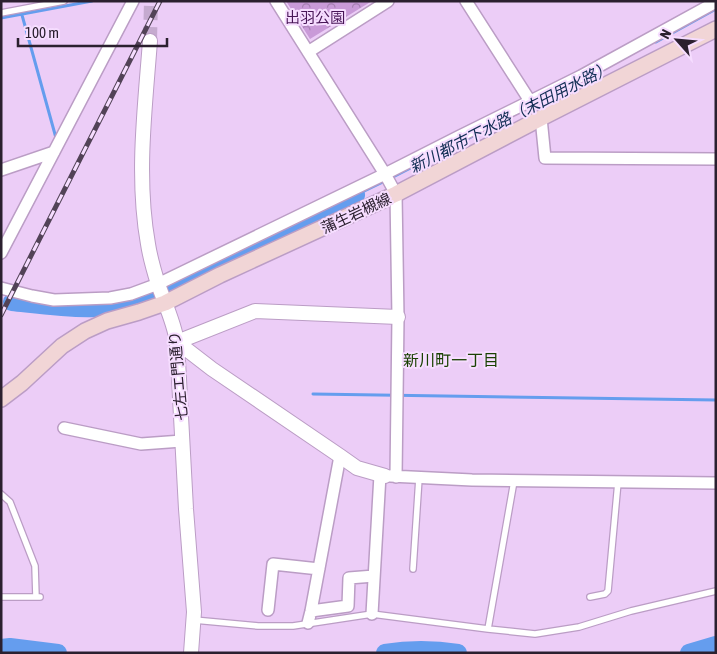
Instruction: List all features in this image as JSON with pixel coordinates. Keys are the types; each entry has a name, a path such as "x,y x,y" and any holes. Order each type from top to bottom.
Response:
{"main road":[{"name":"蒲生岩槻線","path":"1,399 22,383 62,346 85,331 106,321 165,303 220,275 396,194 716,29"}],"street":[{"path":"1,252 133,1"},
{"path":"276,1 396,194 398,318 387,476 374,576 372,614"},
{"path":"308,52 388,1"},
{"path":"466,1 530,101"},
{"path":"1,288 54,300 110,298 131,294 158,284 581,76 716,2"},
{"name":"七左エ門通り","path":"150,41 142,183 148,244 158,284 173,323 177,342 194,622 191,653"},
{"path":"541,118 545,158 716,159"},
{"path":"1,170 54,152"},
{"path":"177,342 255,311 398,318"},
{"path":"177,342 212,369 358,468 387,476 514,481 716,483"},
{"path":"64,428 141,444 182,440"},
{"path":"308,623 340,456"},
{"path":"268,610 273,564 319,569"},
{"path":"311,611 348,606 349,578 374,576"}],"lane":[{"path":"1,13 64,1"},
{"path":"413,569 419,478"},
{"path":"488,629 514,481"},
{"path":"590,597 605,594 608,591 618,482"},
{"path":"1,494 10,502 35,566 38,598 1,597"},
{"path":"194,622 293,626 372,614 534,634 579,627 631,611 716,591"}],"green space":[{"name":"出羽公園","path":"286,1 372,1 310,39"}],"waterway":[{"path":"1,18 92,1"},
{"name":"新川都市下水路（末田用水路）","path":"656,42 716,9"},
{"path":"22,15 56,138"},
{"name":"新川都市下水路（末田用水路）","path":"393,177 479,133"},
{"name":"新川都市下水路（末田用水路）","path":"356,195 385,181"},
{"name":"新川都市下水路（末田用水路）","path":"168,289 324,213 356,195"},
{"name":"新川都市下水路（末田用水路）","path":"12,302 66,308 102,308 137,302 154,295"},
{"path":"313,394 716,400"},
{"path":"689,653 716,645"},
{"path":"1,648 10,647 58,653"},
{"path":"385,653 421,650 458,653"}],"tunnel":[{"path":"150,41 151,1"}],"railway":[{"path":"1,315 160,1"}],"district":[{"name":"新川町一丁目","path":"451,360"}]}
